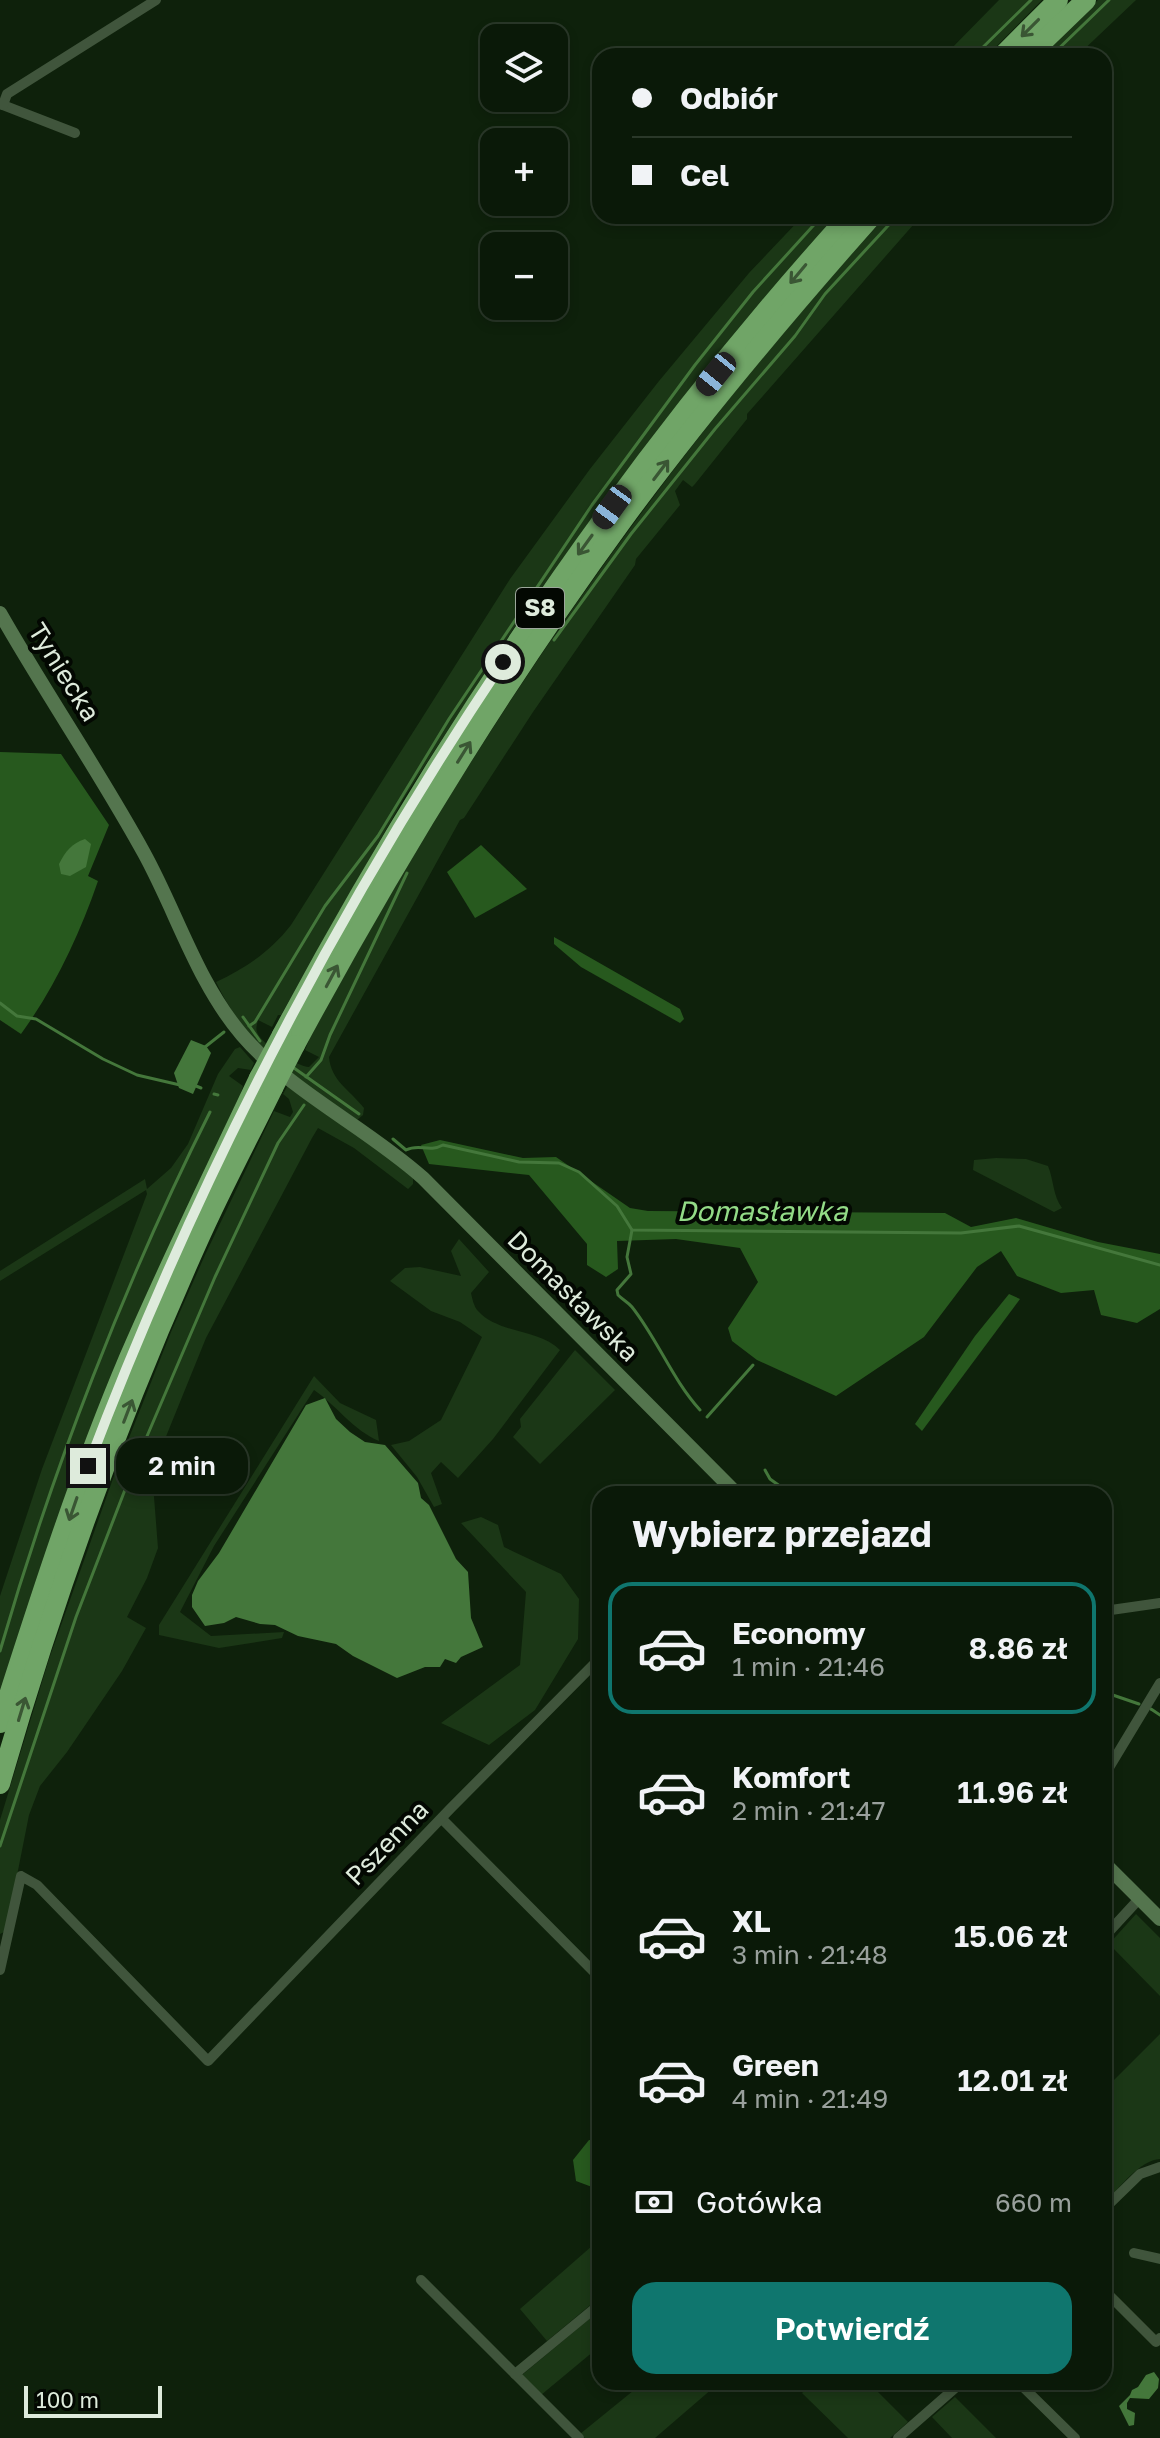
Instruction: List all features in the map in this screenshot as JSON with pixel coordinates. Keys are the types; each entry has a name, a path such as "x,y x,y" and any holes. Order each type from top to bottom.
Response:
{"highway":[{"path":"1010,48 1058,0"},
{"path":"1036,48 1086,0"},
{"name":"S8","path":"0,1723 78,1493 128,1361 185,1233 289,1040 359,894 453,736 536,612 682,415 842,224"},
{"name":"S8","path":"289,1040 469,744 550,622 623,519 697,423 865,224"},
{"name":"S8","path":"0,1784 47,1631 92,1502 144,1368 266,1083"}],"street":[{"path":"75,133 1,104 7,94 156,0"},
{"name":"Tyniecka","path":"0,613 152,867 197,964 225,1013 259,1053 291,1081 371,1136"},
{"name":"Domasławska","path":"371,1136 423,1178 729,1486"},
{"path":"1112,1610 1160,1603"},
{"name":"Pszenna","path":"0,1970 21,1876 37,1885 208,2061 592,1666"},
{"path":"1112,1763 1160,1683"},
{"path":"442,1819 592,1970"},
{"path":"1112,1871 1160,1919"},
{"path":"1112,1928 1139,1899"},
{"path":"1112,2201 1140,2174 1160,2167"},
{"path":"1134,2253 1160,2259"},
{"path":"421,2280 579,2438"},
{"path":"1112,2297 1158,2340"},
{"path":"515,2374 592,2311"},
{"path":"898,2438 953,2390"},
{"path":"1026,2390 1075,2438"}],"shaded area":[{"path":"999,0 1042,0 995,48 952,48"},
{"path":"1098,0 1136,0 1085,48 1048,48"},
{"path":"795,224 829,224 613,489 523,614 404,798 281,1015 272,1027 258,1020 258,1034 281,1054 309,1067 319,1057 305,1050 310,1038 435,820 572,609 646,507 723,407 879,224 914,224 747,414 747,419 695,484 692,487 683,480 675,491 680,505 636,559 635,565 460,820 329,1057 337,1079 364,1108 363,1115 357,1120 295,1076 259,1045 229,1006 216,982 257,958 291,925 510,579 590,469 749,273"},
{"path":"0,752 61,754 109,825 88,876 98,881 83,922 55,979 21,1034 0,1020"},
{"path":"85,839 91,844 86,867 70,876 61,874 59,864 64,856"},
{"path":"481,845 527,889 475,918 447,872"},
{"path":"554,937 680,1009 684,1019 680,1023 581,967 554,944"},
{"path":"191,1040 206,1046 211,1053 193,1094 179,1088 174,1073"},
{"path":"240,1047 254,1063 251,1070 238,1068 229,1076 243,1086 240,1097 149,1292 0,1692 0,1596 42,1469 146,1190 0,1281 0,1271 145,1179 147,1189 171,1168 188,1144 218,1074 235,1049"},
{"path":"288,1085 352,1127 413,1178 413,1184 408,1189 354,1148 318,1128 312,1138 206,1338 152,1471 158,1548 127,1617 146,1628 122,1671 40,1786 29,1815 6,1931 0,1934 0,1820 49,1659 115,1473 205,1255 274,1111 290,1117 293,1112 289,1099 283,1094"},
{"path":"440,1140 523,1158 556,1157 630,1208 648,1211 945,1213 971,1227 1016,1218 1098,1242 1160,1254 1160,1309 1137,1323 1101,1315 1094,1290 1061,1293 1017,1276 1001,1251 977,1267 924,1337 836,1396 757,1360 732,1341 728,1328 758,1282 740,1248 676,1239 617,1241 618,1269 606,1277 587,1265 587,1244 529,1175 429,1164 421,1145"},
{"path":"1026,1159 1048,1166 1062,1208 1054,1212 973,1170 974,1160"},
{"path":"459,1239 489,1272 471,1293 478,1311 497,1324 541,1338 560,1350 493,1439 458,1478 441,1462 431,1473 442,1504 434,1507 417,1477 391,1445 409,1441 441,1420 482,1337 460,1322 431,1311 390,1281 405,1268 420,1267 461,1276 451,1251"},
{"path":"1009,1294 1020,1299 922,1431 915,1424 975,1336"},
{"path":"575,1350 615,1390 540,1464 513,1437 521,1427 520,1419"},
{"path":"314,1376 340,1403 376,1420 379,1441 361,1431 314,1390 214,1546 180,1612 211,1636 284,1632 282,1638 219,1648 159,1635 159,1625"},
{"path":"325,1398 336,1419 350,1432 365,1442 385,1445 418,1483 421,1498 429,1505 456,1559 468,1572 471,1618 483,1647 461,1657 456,1663 445,1659 440,1667 425,1667 397,1678 336,1644 298,1636 275,1625 236,1617 224,1623 205,1626 192,1607 192,1595 198,1581 219,1553 306,1405"},
{"path":"481,1517 498,1525 504,1547 561,1574 579,1599 578,1639 535,1710 489,1745 441,1723 520,1665 526,1592 461,1523"},
{"path":"1136,1914 1160,1938 1160,1996 1112,1947 1112,1941"},
{"path":"1160,2034 1160,2159 1137,2170 1112,2195 1112,2082"},
{"path":"592,2140 592,2187 576,2181 573,2160"},
{"path":"592,2246 592,2304 547,2341 520,2309"},
{"path":"592,2317 592,2353 541,2395 522,2375"},
{"path":"1154,2372 1159,2379 1158,2388 1149,2399 1130,2398 1127,2403 1127,2409 1135,2413 1134,2425 1129,2426 1119,2406 1146,2375"},
{"path":"634,2390 711,2390 655,2438 585,2438 580,2434"},
{"path":"806,2390 876,2390 908,2422 890,2438 848,2438 802,2393"},
{"path":"955,2397 996,2438 952,2438 932,2417"}],"waterway":[{"path":"982,48 1031,0"},
{"path":"1059,48 1109,0"},
{"path":"249,1026 255,1022 325,906 378,836 449,719 592,505 695,365 753,292 815,224"},
{"path":"554,640 631,534 715,429 795,336 825,294 890,224"},
{"path":"306,1077 321,1060 407,873"},
{"name":"Domasławka","path":"0,1003 17,1016 36,1019 103,1059 137,1075 180,1085"},
{"name":"Domasławka","path":"243,1017 260,1041"},
{"name":"Domasławka","path":"205,1047 224,1032"},
{"name":"Domasławka","path":"294,1068 359,1114"},
{"path":"196,1086 201,1088"},
{"path":"214,1094 218,1095"},
{"path":"0,1846 76,1617 133,1469 215,1277 278,1143 304,1105"},
{"path":"0,1651 43,1514 93,1377 149,1241 210,1112"},
{"name":"Domasławka","path":"393,1139 406,1150 443,1145 519,1162 559,1163 579,1172 617,1206 632,1230 961,1233 1019,1226 1160,1265"},
{"path":"632,1230 627,1257 631,1274 617,1290 618,1295 641,1320 700,1410"},
{"path":"707,1417 753,1365"},
{"path":"765,1470 770,1479 780,1486"},
{"path":"1112,1695 1139,1704"},
{"path":"1151,1709 1160,1715"}],"route":[{"path":"88,1466 128,1361 259,1078 359,894 453,736 503,662"}]}
